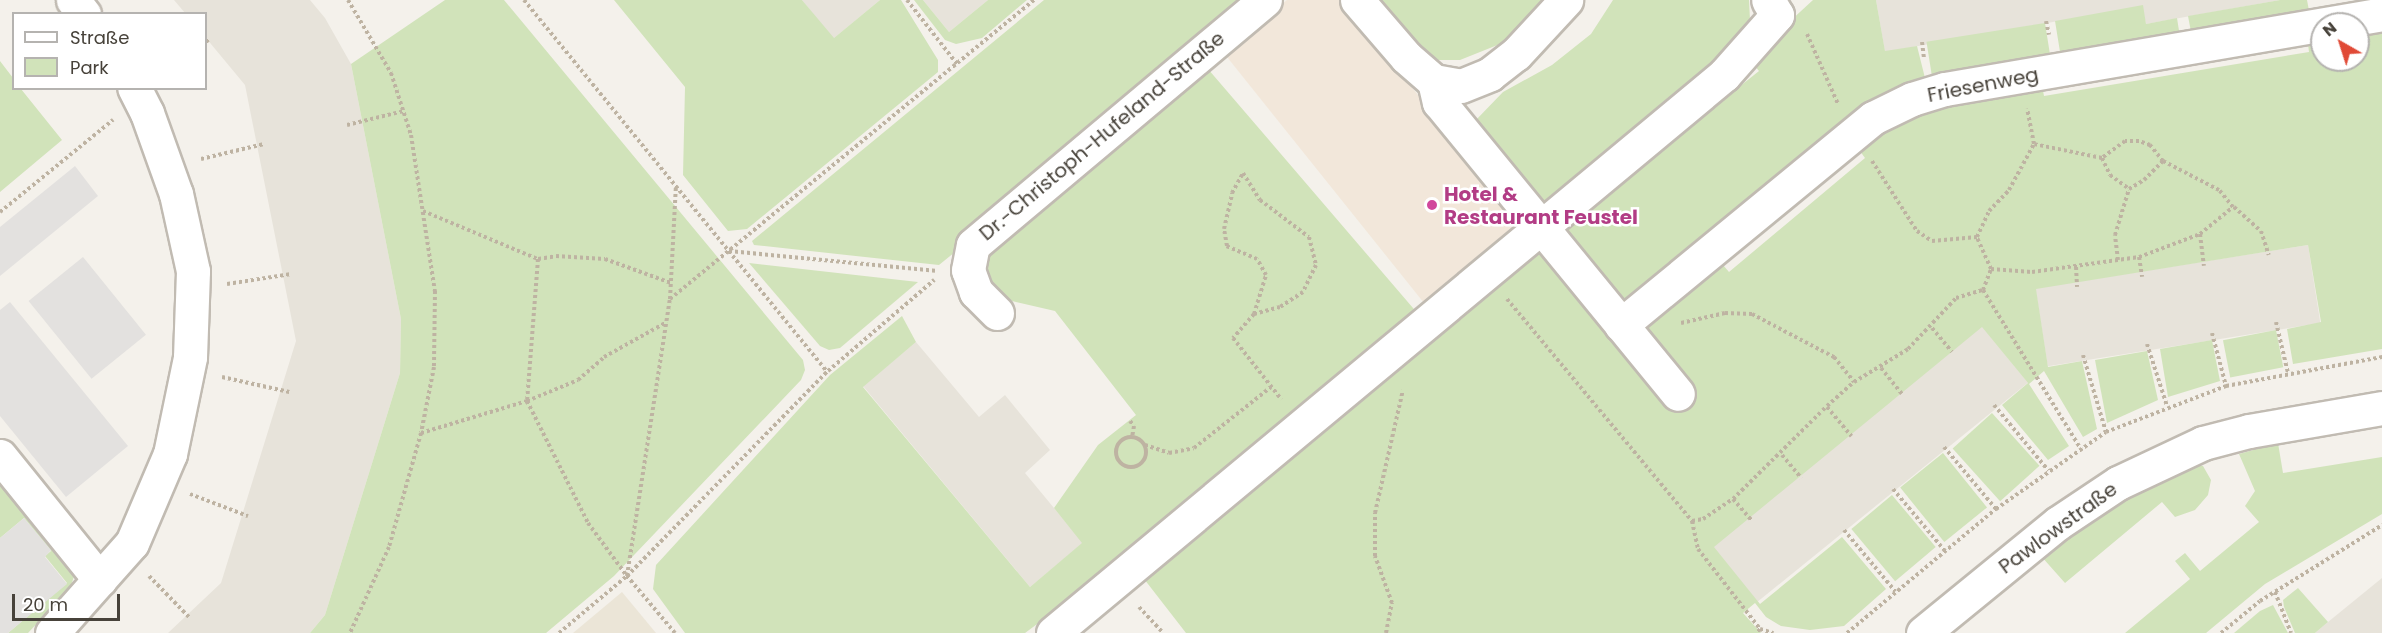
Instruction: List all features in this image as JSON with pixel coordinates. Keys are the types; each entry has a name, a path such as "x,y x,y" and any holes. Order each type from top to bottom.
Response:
{"street":[{"path":"73,0 82,12"},
{"name":"Dr.-Christoph-Hufeland-Straße","path":"997,313 976,292 968,270 973,245 1265,0"},
{"path":"1357,0 1406,57 1434,81 1461,86 1490,74 1516,54 1566,0"},
{"path":"1053,633 1724,75 1777,15 1768,0"},
{"name":"Friesenweg","path":"1634,315 1873,118 1912,99 1945,89 2382,14"},
{"path":"1434,81 1439,102 1542,228 1634,315 1678,394"},
{"path":"52,633 125,552 170,453 188,369 193,271 166,168 136,93"},
{"name":"Pawlowstraße","path":"1923,633 2058,523 2118,483 2204,443 2249,431 2382,408"},
{"path":"0,456 100,580"}],"path":[{"path":"348,0 391,73 404,111 423,211 435,302 435,367 422,433 389,547 350,633"},
{"path":"524,0 828,371"},
{"path":"907,0 957,64"},
{"path":"670,299 1034,0"},
{"path":"1983,290 1991,269 1977,237 1989,211 2009,190 2034,144 2021,76"},
{"path":"0,212 136,93"},
{"path":"347,125 404,111"},
{"path":"2034,144 2102,158 2125,141 2139,141 2150,145 2163,161 2219,190 2233,207 2261,231 2269,255"},
{"path":"166,168 264,144"},
{"path":"2102,158 2109,175 2129,189"},
{"path":"2118,260 2115,236 2129,189 2163,161"},
{"path":"1254,314 1280,307 1303,292 1316,265 1309,237 1260,200 1243,173 1232,193 1224,229 1227,246 1257,259 1266,275 1254,314 1233,338 1303,424"},
{"path":"627,576 670,299 676,186"},
{"path":"1991,269 2031,272 2139,257 2200,234 2233,207"},
{"path":"423,211 538,260 556,256 605,259 671,283"},
{"path":"2200,234 2204,266"},
{"path":"559,633 627,576 828,371 944,272 729,251"},
{"path":"2139,257 2142,277"},
{"path":"538,260 527,401 588,523 627,576 675,633"},
{"path":"2076,267 2077,288"},
{"path":"1485,273 1692,521 1698,549 1758,631 1773,633"},
{"path":"193,290 291,274"},
{"path":"1692,521 1702,519 1733,498 1782,455 1827,406 1854,382 1881,368 1932,328 1956,298 1983,290"},
{"path":"1983,290 2081,449"},
{"path":"1634,315 1672,324 1725,313 1752,314 1834,357 1854,382"},
{"path":"422,433 527,401 578,380 604,357 667,322"},
{"path":"2277,322 2288,373"},
{"path":"1932,328 1952,352"},
{"path":"2212,333 2226,386"},
{"path":"1392,633 1387,631 1392,603 1375,556 1375,513 1407,369 1407,339"},
{"path":"2147,344 2167,406"},
{"path":"2083,355 2106,432"},
{"path":"1881,368 1902,394"},
{"path":"188,369 289,392"},
{"path":"1145,446 1144,460 1139,466 1122,465 1115,451 1124,438 1132,437 1145,446 1169,453 1194,447 1271,387"},
{"path":"1994,405 2048,470"},
{"path":"1827,406 1851,436"},
{"path":"1130,421 1134,426 1132,437"},
{"path":"1944,447 1996,509"},
{"path":"1782,455 1801,478"},
{"path":"158,482 248,516"},
{"path":"1893,489 1945,551"},
{"path":"1733,498 1751,520"},
{"path":"2221,633 2276,592 2382,525"},
{"path":"1844,530 1894,591"},
{"path":"125,552 189,617"},
{"path":"2276,592 2291,633"}],"shaded area":[{"path":"174,0 310,0 325,18 351,64 401,319 400,373 325,615 310,633 168,633 221,583 296,341 245,85 207,39 207,12 184,12"},
{"path":"802,0 880,0 833,39"},
{"path":"923,0 988,0 949,32"},
{"path":"1287,0 1339,0 1528,227 1428,308 1223,52"},
{"path":"1876,0 2280,0 2146,24 2142,6 1885,52"},
{"path":"75,166 98,196 0,276 0,227"},
{"path":"2308,245 2320,323 2048,366 2035,288"},
{"path":"83,257 146,335 92,379 29,301"},
{"path":"10,302 128,446 66,497 0,416 0,310"},
{"path":"1982,326 2028,383 1757,602 1712,545"},
{"path":"916,342 979,417 1005,395 1050,450 1025,473 1083,543 1030,587 863,386"},
{"path":"24,518 51,550 45,557 67,584 8,633 0,633 0,538"},
{"path":"2382,578 2382,633 2315,633 2328,622"},
{"path":"622,592 656,633 573,633"}],"green space":[{"path":"445,0 504,0 803,360 805,370 801,380 614,576 546,633 310,633 325,615 400,373 401,319 351,64"},
{"path":"614,0 802,0 834,38 880,0 901,0 938,60 938,72 747,229 728,231 683,175 685,87"},
{"path":"914,0 923,0 949,32 988,0 1027,0 982,38 956,44 945,40"},
{"path":"1044,0 1246,0 960,239 955,252 939,265 754,245 752,241"},
{"path":"1371,0 1552,0 1500,44 1460,60 1433,60 1411,48"},
{"path":"1613,0 1749,0 1750,20 1744,37 1548,210 1475,121 1503,92 1552,65 1591,34"},
{"path":"1813,0 1876,0 1885,51 1917,46 1927,86 1628,304 1614,302 1554,227 1732,79 1739,87 1759,71 1749,59"},
{"path":"2280,0 2307,0 2310,16 2192,37 2188,16"},
{"path":"2143,5 2146,24 2177,18 2180,37 2061,58 2055,21"},
{"path":"2045,23 2051,60 1932,78 1926,42"},
{"path":"2382,24 2382,349 2293,364 2287,329 2321,322 2308,245 2036,289 2048,367 2082,361 2097,429 2083,437 2044,371 2029,384 2069,446 2048,460 2002,405 2028,383 1982,327 1714,547 1760,604 1842,537 1886,589 1844,626 1810,630 1781,626 1766,617 1755,603 1743,613 1761,633 1186,633 1141,575 1110,570 1025,633 685,633 653,589 656,565 830,375 902,316 916,342 863,387 1030,587 1082,543 1054,508 1098,445 1136,415 1055,311 1012,301 991,286 984,251 1195,66 1208,69 1431,329 1540,243 1617,336 1717,258 1729,272 1865,158 1857,147 1919,109 2041,80 2044,96 2309,52 2307,36 2310,36 2310,72 2370,72 2370,26"},
{"path":"0,61 12,77 12,90 22,90 62,140 0,192"},
{"path":"749,263 918,282 840,348 829,350 820,346"},
{"path":"2276,330 2283,367 2230,378 2223,340"},
{"path":"2212,340 2220,381 2168,397 2160,349"},
{"path":"2147,351 2158,400 2107,423 2095,360"},
{"path":"1992,413 2040,466 2000,501 1953,448"},
{"path":"2278,443 2283,473 2382,457 2382,514 2265,584 2206,633 2125,633 2190,579 2175,561 2185,553 2200,571 2259,522 2245,506 2255,491 2239,454"},
{"path":"1943,453 1987,507 1944,542 1900,488"},
{"path":"2192,464 2203,466 2211,480 2208,495 2195,510 2175,517 2162,502 2065,583 2041,556 2133,490"},
{"path":"0,474 76,571 70,588 28,633 8,633 67,583 45,556 51,551 24,518 0,538"},
{"path":"1892,495 1936,547 1895,581 1851,529"},
{"path":"2298,588 2328,622 2315,633 2295,633 2284,607 2283,600"},
{"path":"2273,605 2288,633 2234,633 2260,611"}],"place":[{"name":"Hotel & Restaurant Feustel","path":"1432,205"}]}
